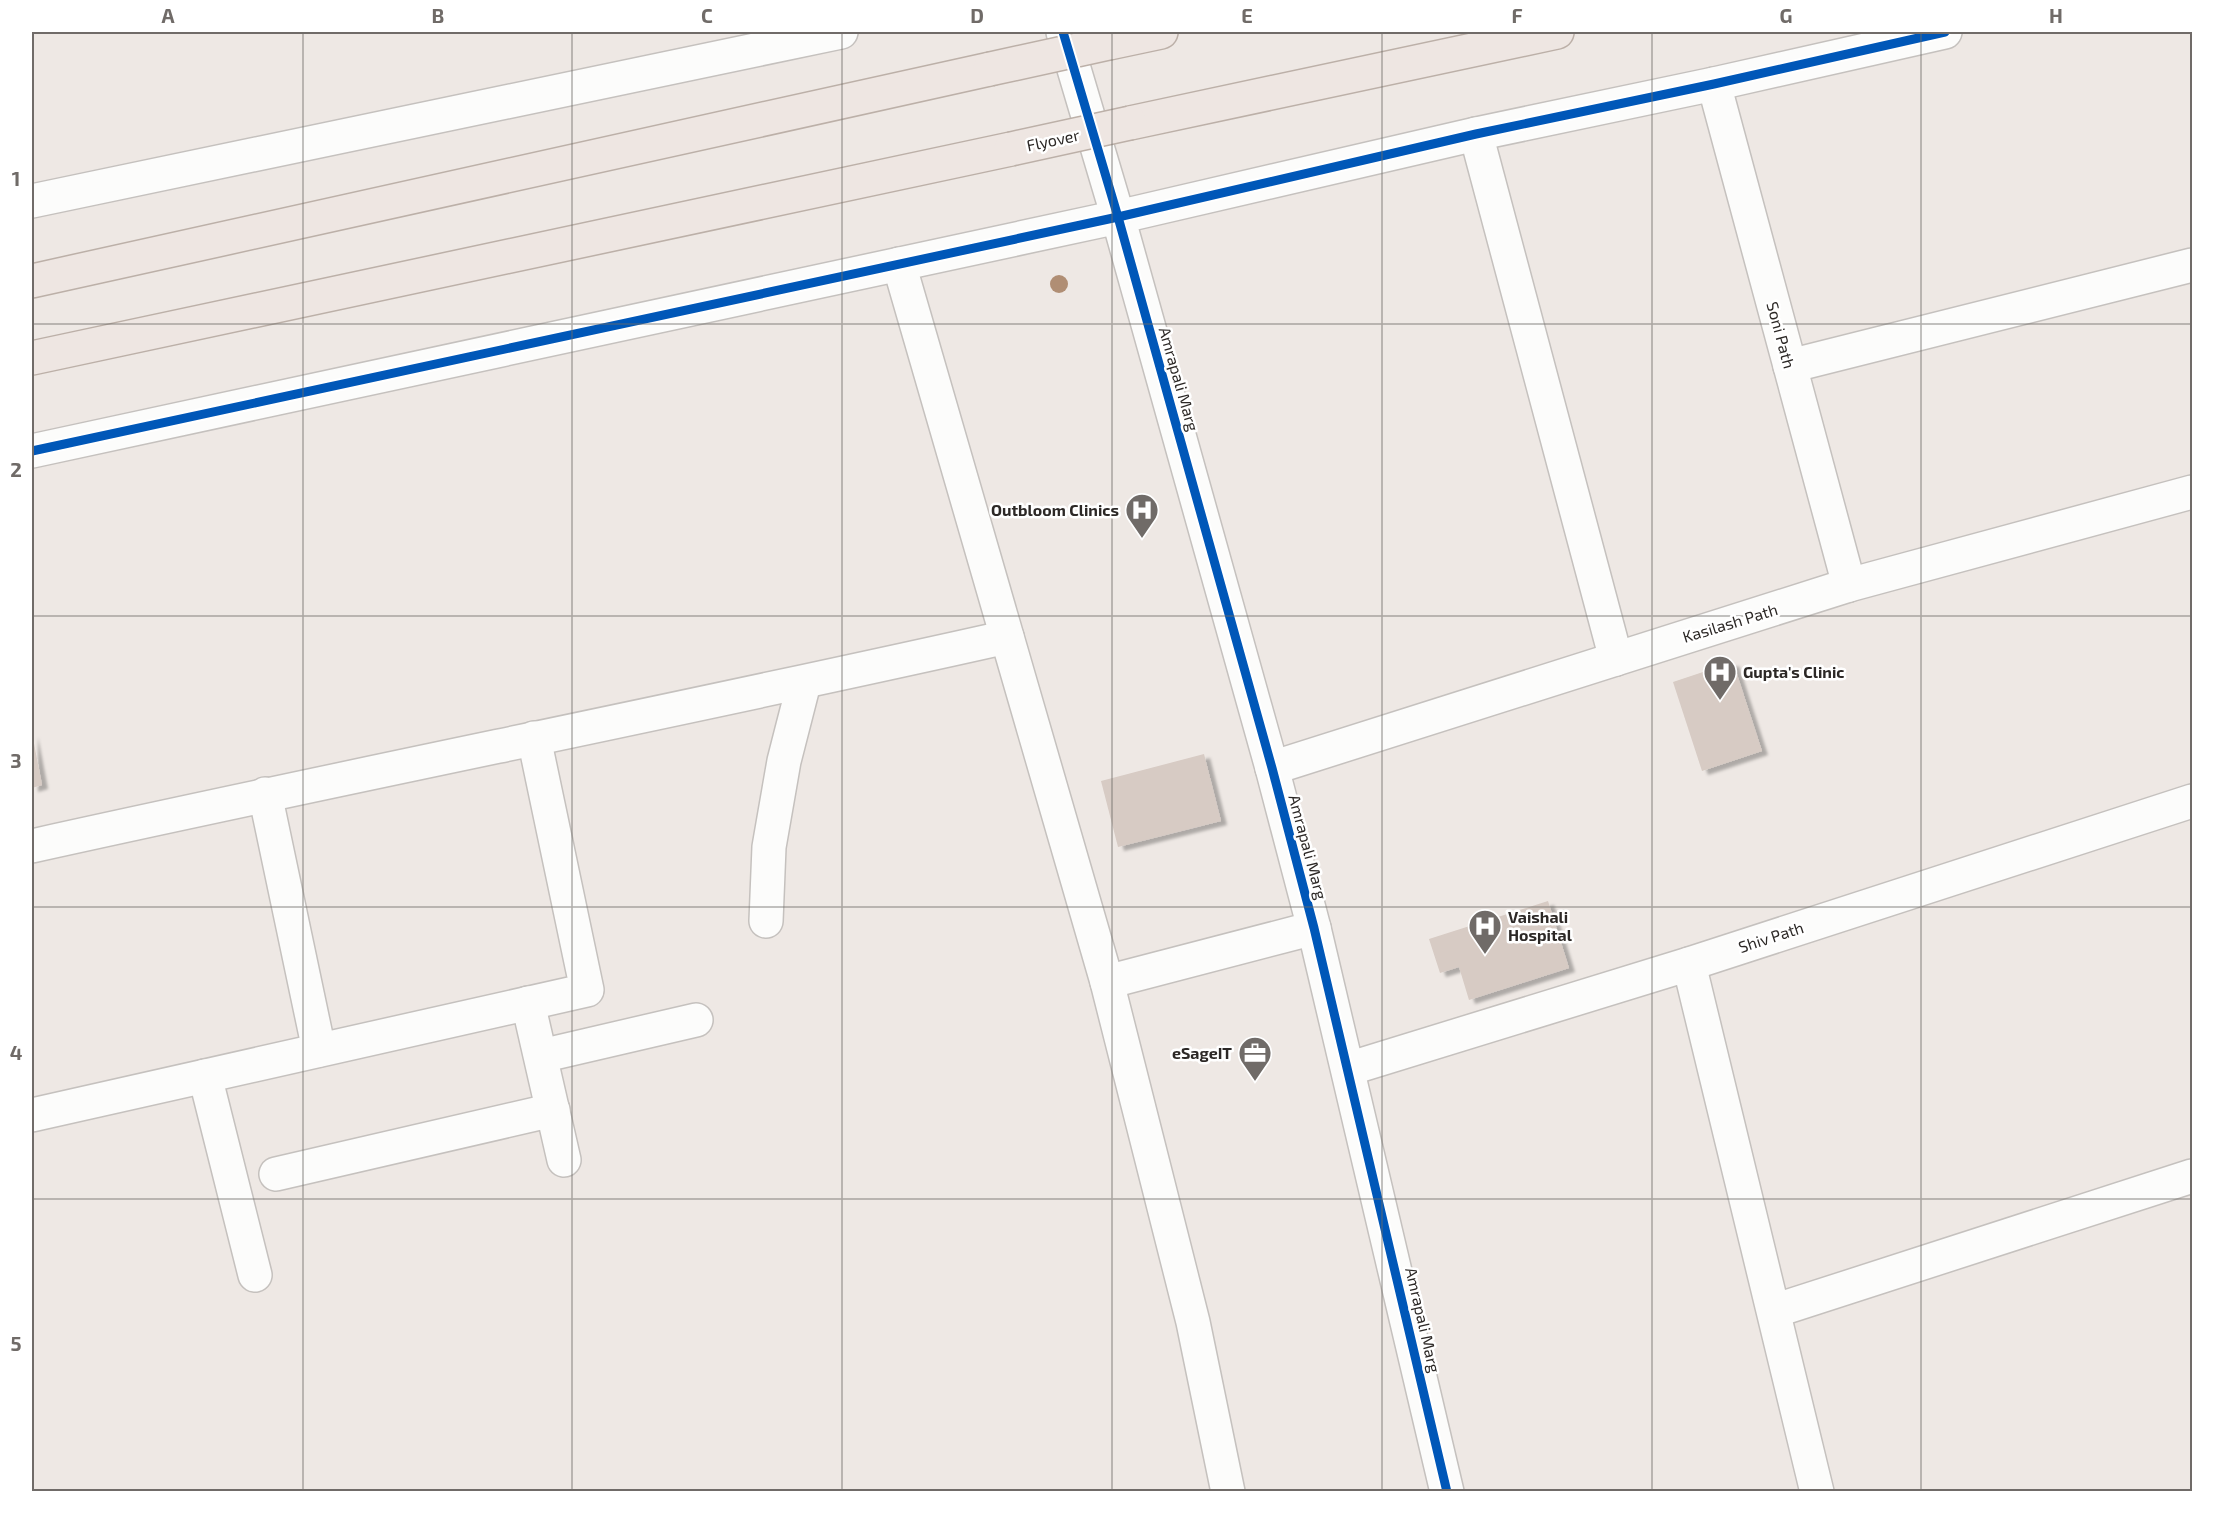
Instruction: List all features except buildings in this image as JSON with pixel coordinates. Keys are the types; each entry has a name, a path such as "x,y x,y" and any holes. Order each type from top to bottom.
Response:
{"highway":[{"path":"32,282 1161,32"},
{"name":"Flyover","path":"32,358 1557,32"}],"street":[{"path":"32,201 841,32"},
{"name":"Amrapali Marg","path":"1063,32 1118,217 1272,768 1314,928 1448,1491"},
{"path":"32,451 1118,217 1476,134 1945,32"},
{"name":"Soni Path","path":"1714,84 1849,585"},
{"path":"1476,134 1616,659"},
{"path":"899,264 1107,982 1193,1322 1228,1491"},
{"path":"1790,366 2193,265"},
{"name":"Kasilash Path","path":"1272,768 1849,585 2193,492"},
{"path":"32,846 265,794 804,682 1007,637"},
{"path":"766,921 769,847 784,761 804,682"},
{"path":"32,1115 587,990 534,738"},
{"path":"265,794 319,1050"},
{"name":"Shiv Path","path":"1348,1069 1689,964 2193,801"},
{"path":"1107,982 1314,928"},
{"path":"1689,964 1817,1491"},
{"path":"528,1003 564,1160"},
{"path":"541,1056 696,1020"},
{"path":"205,1077 255,1275"},
{"path":"276,1174 553,1110"},
{"path":"1774,1311 2193,1176"}],"cycle path":[{"path":"1063,32 1118,217 1272,768 1314,928 1447,1492"},
{"path":"32,451 1118,217 1476,134 1945,32"}],"place":[{"name":"Outbloom Clinics","path":"1142,539"},
{"name":"Gupta's Clinic","path":"1720,701"},
{"name":"Vaishali Hospital","path":"1485,955"},
{"name":"eSageIT","path":"1255,1082"}]}
